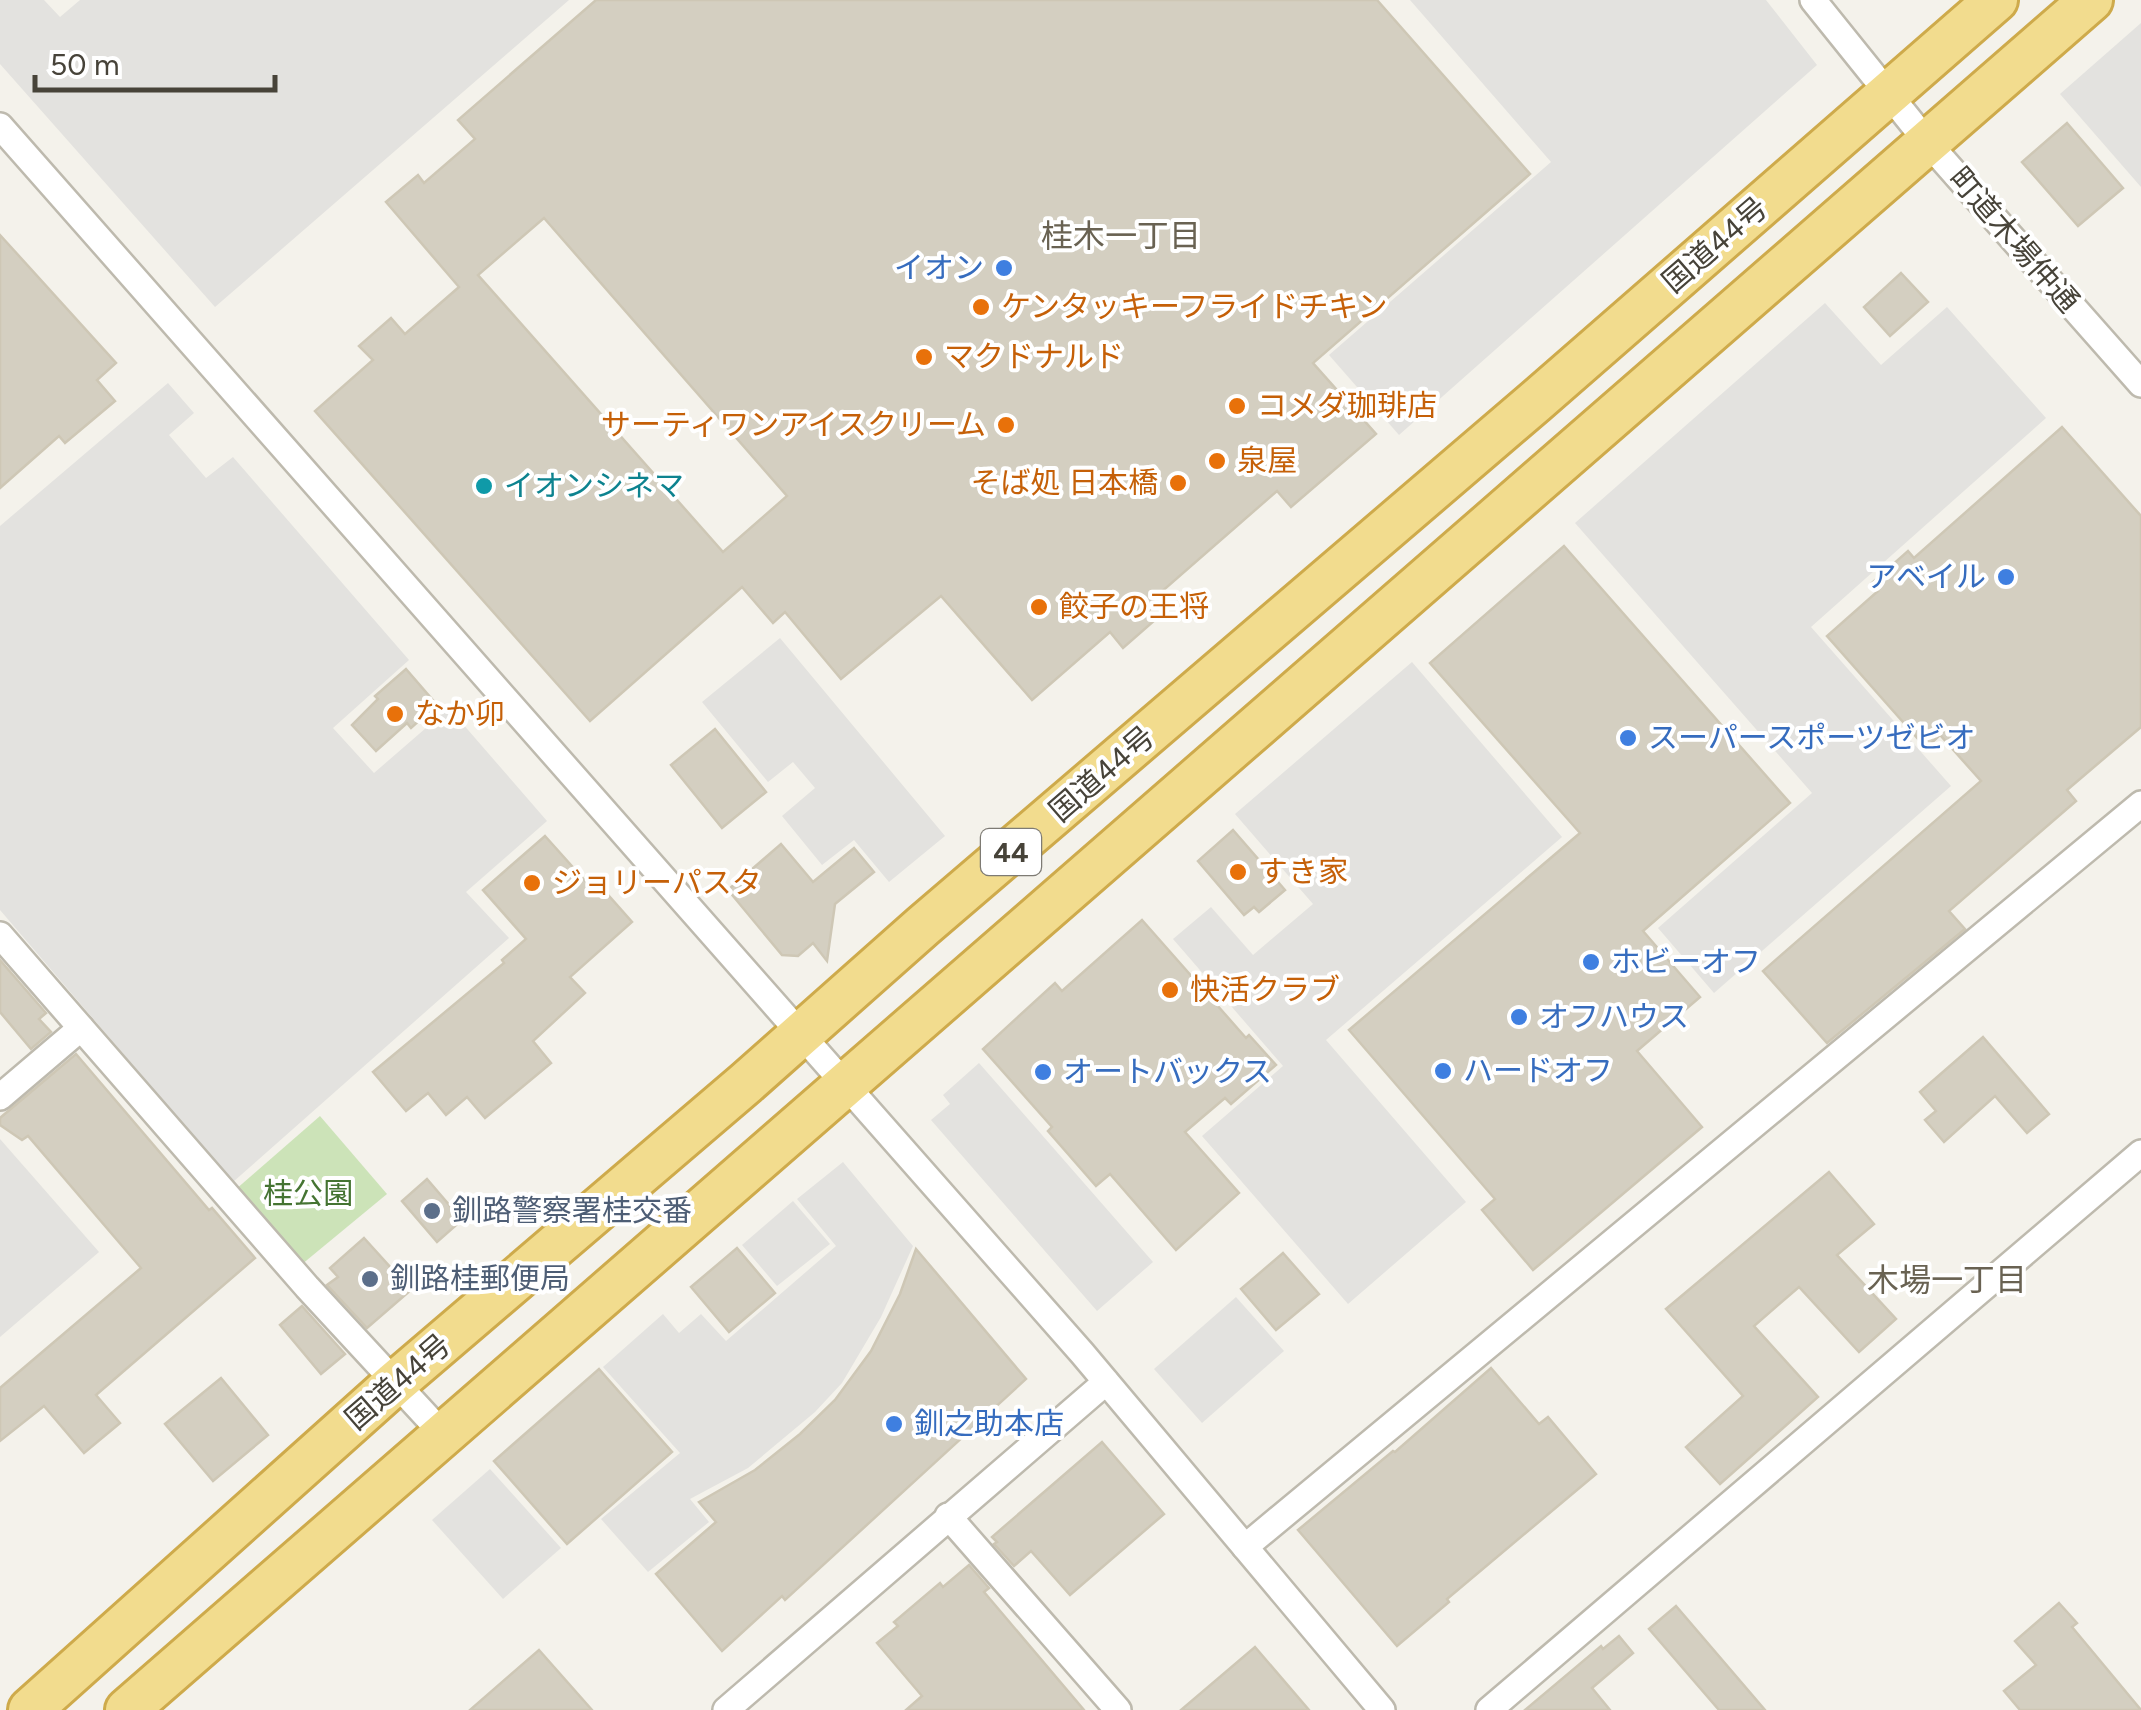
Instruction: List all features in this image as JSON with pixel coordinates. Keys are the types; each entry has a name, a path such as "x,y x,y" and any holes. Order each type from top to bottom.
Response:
{"highway":[{"name":"国道44号","path":"30,1710 395,1383 1996,0"},
{"name":"国道44号","path":"127,1710 2091,0"}],"street":[{"name":"町道木場仲通","path":"1813,0 1928,143 2141,384"},
{"path":"0,126 1106,1382 1382,1710"},
{"path":"1245,1547 2141,804"},
{"path":"0,936 307,1287 442,1433"},
{"path":"0,1097 82,1028"},
{"path":"1489,1710 2141,1153"},
{"path":"735,1707 948,1516 1106,1382"},
{"path":"948,1516 1118,1710"}],"green space":[{"name":"桂公園","path":"320,1116 387,1194 301,1265 235,1190"}],"shaded area":[{"path":"0,0 44,0 60,17 80,0 569,0 215,307 0,64"},
{"path":"1410,0 1766,0 1817,65 1399,435 1329,355 1551,162"},
{"path":"2141,23 2141,187 2060,94"},
{"path":"1825,303 1881,365 1947,307 2046,418 1811,627 1951,786 1714,993 1658,928 1812,793 1575,523"},
{"path":"168,383 194,413 169,435 206,478 233,457 409,660 333,728 374,773 449,708 547,821 466,892 509,938 233,1182 0,910 0,526"},
{"path":"780,638 945,836 889,882 854,840 822,865 782,816 815,788 793,762 768,782 702,702"},
{"path":"1412,662 1562,837 1326,1040 1466,1202 1348,1304 1202,1136 1283,1066 1173,939 1211,907 1253,955 1313,904 1235,814"},
{"path":"979,1063 1153,1262 1097,1311 931,1120 950,1104 943,1095"},
{"path":"0,1139 99,1252 0,1337"},
{"path":"843,1162 913,1246 881,1317 842,1383 815,1412 748,1468 690,1499 709,1522 648,1572 601,1519 680,1453 603,1367 663,1314 679,1333 701,1314 726,1341 836,1246 797,1199"},
{"path":"793,1201 830,1244 777,1286 742,1245"},
{"path":"1236,1297 1284,1351 1202,1423 1154,1369"},
{"path":"490,1469 561,1548 503,1599 432,1520"}],"building":[{"name":"イオン","path":"596,0 1377,0 1530,174 1313,363 1376,434 1291,507 1277,491 1152,600 1156,604 1147,612 1155,620 1123,648 1110,632 1032,700 941,596 841,679 785,612 773,623 742,587 590,721 315,411 373,360 359,346 391,318 405,334 459,287 386,202 418,175 424,183 475,139 458,120","holes":["544,218 787,496 723,552 478,275"]},
{"path":"2067,123 2123,188 2078,226 2022,162"},
{"path":"0,235 116,363 97,380 115,401 65,443 59,436 0,488"},
{"path":"1901,273 1928,302 1890,336 1864,307"},
{"path":"2062,427 2141,516 2141,727 2067,790 2076,801 1949,911 1965,929 1827,1043 1763,971 1981,781 1940,735 1926,748 1827,636 1878,591 1872,583 1908,551 1914,558"},
{"path":"1564,546 1790,803 1643,931 1700,997 1637,1051 1702,1127 1533,1270 1482,1210 1495,1199 1349,1030 1580,833 1430,663"},
{"name":"なか卯","path":"406,669 437,705 411,728 407,723 376,751 352,725 378,699 375,696"},
{"path":"715,729 766,792 722,828 671,765"},
{"name":"すき家","path":"1233,830 1285,890 1259,912 1254,907 1244,915 1198,861"},
{"path":"545,836 588,884 594,879 632,922 570,977 585,993 533,1041 551,1063 485,1118 467,1097 446,1115 428,1093 406,1111 373,1072 504,963 502,960 526,939 483,890"},
{"path":"781,844 813,882 854,848 874,872 835,904 827,961 813,943 798,956 782,955 728,890"},
{"path":"1142,920 1246,1038 1249,1035 1276,1065 1231,1104 1225,1098 1185,1132 1239,1193 1176,1250 1110,1174 1096,1186 1048,1131 1052,1127 983,1049 1055,983 1062,991"},
{"path":"0,960 46,1013 39,1019 51,1032 31,1049 0,1012"},
{"path":"1983,1037 2049,1114 2027,1133 1995,1096 1944,1142 1925,1120 1936,1111 1920,1092"},
{"path":"76,1054 255,1258 96,1395 120,1423 84,1453 44,1406 0,1441 0,1388 141,1268 28,1136 22,1140 0,1125 0,1118"},
{"path":"1829,1172 1874,1224 1837,1255 1896,1319 1859,1352 1799,1287 1754,1326 1818,1397 1720,1484 1686,1447 1743,1396 1666,1309"},
{"name":"釧路警察署桂交番","path":"427,1179 462,1220 437,1242 402,1201"},
{"name":"釧路桂郵便局","path":"364,1238 411,1290 367,1328 327,1285 338,1277 330,1268"},
{"path":"737,1248 775,1293 729,1332 691,1287"},
{"name":"釧之助本店","path":"916,1249 1026,1379 785,1600 782,1596 722,1651 656,1574 716,1522 699,1502 755,1470 835,1400 871,1351 900,1294"},
{"path":"1283,1253 1319,1294 1276,1330 1241,1289"},
{"path":"302,1306 345,1354 321,1374 280,1325"},
{"path":"1491,1368 1539,1424 1548,1417 1596,1474 1397,1646 1298,1530"},
{"path":"599,1369 672,1452 567,1544 494,1461"},
{"path":"221,1378 268,1435 213,1481 165,1424"},
{"path":"1102,1442 1164,1514 1070,1595 1031,1551 1014,1566 992,1537"},
{"path":"969,1565 989,1588 984,1592 1084,1710 906,1710 922,1696 877,1643 898,1626 894,1622 940,1583 943,1587"},
{"path":"2059,1603 2077,1623 2072,1627 2141,1710 2020,1710 2004,1691 2036,1665 2015,1641"},
{"path":"1676,1606 1765,1710 1719,1710 1649,1629"},
{"path":"1619,1636 1633,1653 1592,1688 1610,1710 1525,1710 1601,1646 1603,1649"},
{"path":"1255,1647 1309,1710 1181,1710"},
{"path":"539,1650 592,1710 470,1710"}],"place":[{"name":"イオン","path":"1004,268"},
{"name":"ケンタッキーフライドチキン","path":"981,307"},
{"name":"マクドナルド","path":"924,357"},
{"name":"コメダ珈琲店","path":"1237,406"},
{"name":"サーティワンアイスクリーム","path":"1006,425"},
{"name":"泉屋","path":"1217,461"},
{"name":"そば処 日本橋","path":"1178,483"},
{"name":"イオンシネマ","path":"484,486"},
{"name":"アベイル","path":"2006,577"},
{"name":"餃子の王将","path":"1039,607"},
{"name":"なか卯","path":"395,714"},
{"name":"スーパースポーツゼビオ","path":"1628,738"},
{"name":"すき家","path":"1238,872"},
{"name":"ジョリーパスタ","path":"532,883"},
{"name":"ホビーオフ","path":"1591,962"},
{"name":"快活クラブ","path":"1170,990"},
{"name":"オフハウス","path":"1519,1017"},
{"name":"ハードオフ","path":"1443,1071"},
{"name":"オートバックス","path":"1043,1072"},
{"name":"釧路警察署桂交番","path":"432,1211"},
{"name":"釧路桂郵便局","path":"370,1279"},
{"name":"釧之助本店","path":"894,1424"}],"district":[{"name":"桂木一丁目","path":"1121,236"},
{"name":"木場一丁目","path":"1947,1280"}]}
